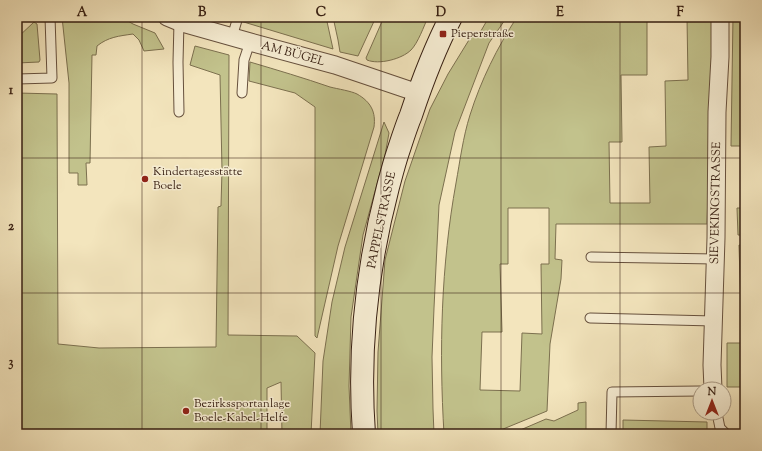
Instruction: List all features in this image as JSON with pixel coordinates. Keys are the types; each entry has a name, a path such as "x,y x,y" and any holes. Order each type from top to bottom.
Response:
{"street":[{"name":"PAPPELSTRASSE","path":"364,434 362,384 363,348 366,311 380,218 397,153 418,93 443,34 452,17"},
{"name":"SIEVEKINGSTRASSE","path":"713,381 720,17"},
{"name":"AM BÜGEL","path":"173,19 334,65 418,93"}],"lane":[{"path":"17,79 52,78 50,17"},
{"path":"232,37 238,17"},
{"path":"173,19 178,62 179,112"},
{"path":"242,93 244,60 250,42"},
{"path":"591,257 716,259"},
{"path":"590,318 714,321"},
{"path":"611,434 612,392 692,391"},
{"path":"719,421 720,428 726,434"}],"green space":[{"path":"62,17 121,17 133,24 155,33 164,49 144,51 139,40 133,34 118,36 97,46 96,55 92,55 90,163 86,163 87,185 78,185 78,173 69,173 69,83"},
{"path":"226,17 326,17 333,49 237,20"},
{"path":"333,17 376,17 358,56 340,52"},
{"path":"384,17 428,17 416,43 407,53 390,60 378,62 367,60 366,58"},
{"path":"489,17 507,17 489,43 455,132 439,205 432,357 434,434 378,434 378,352 385,260 405,181 430,109 448,74 472,35 478,36"},
{"path":"517,17 712,17 712,69 707,224 556,224 555,259 562,260 561,279 550,344 547,411 491,434 444,434 442,403 442,308 447,245 456,183 465,132 474,102 490,64","holes":["687,18 688,80 665,81 666,146 649,147 650,203 610,203 609,142 622,142 621,75 647,75 647,19","508,208 549,208 549,264 541,264 542,334 522,333 520,391 480,390 482,332 502,332 500,264 508,264"]},
{"path":"733,17 745,17 745,146 731,146"},
{"path":"34,22 37,24 40,60 39,62 17,63 17,38"},
{"path":"195,46 229,55 228,335 297,336 315,353 311,434 282,434 281,382 267,388 267,434 17,434 17,93 57,94 58,344 99,348 216,347 218,207 221,206 222,170 220,75 190,65"},
{"path":"250,62 357,94 366,100 373,112 374,127 338,246 317,338 315,336 315,107 295,93 249,81"},
{"path":"384,122 389,133 385,155 363,235 351,317 349,386 351,434 320,434 323,361 332,302 345,247"},
{"path":"737,208 745,208 745,235 738,235"},
{"path":"739,245 745,245 745,387 732,387 732,381 727,381 727,343 742,343"},
{"path":"586,402 586,434 511,434 546,419 554,421 578,410 578,403"},
{"path":"623,420 707,422 707,434 623,434"}],"place":[{"name":"Pieperstraße","path":"443,34"},
{"name":"Kindertagesstätte Boele","path":"145,179"},
{"name":"Bezirkssportanlage Boele-Kabel-Helfe","path":"186,411"}]}
